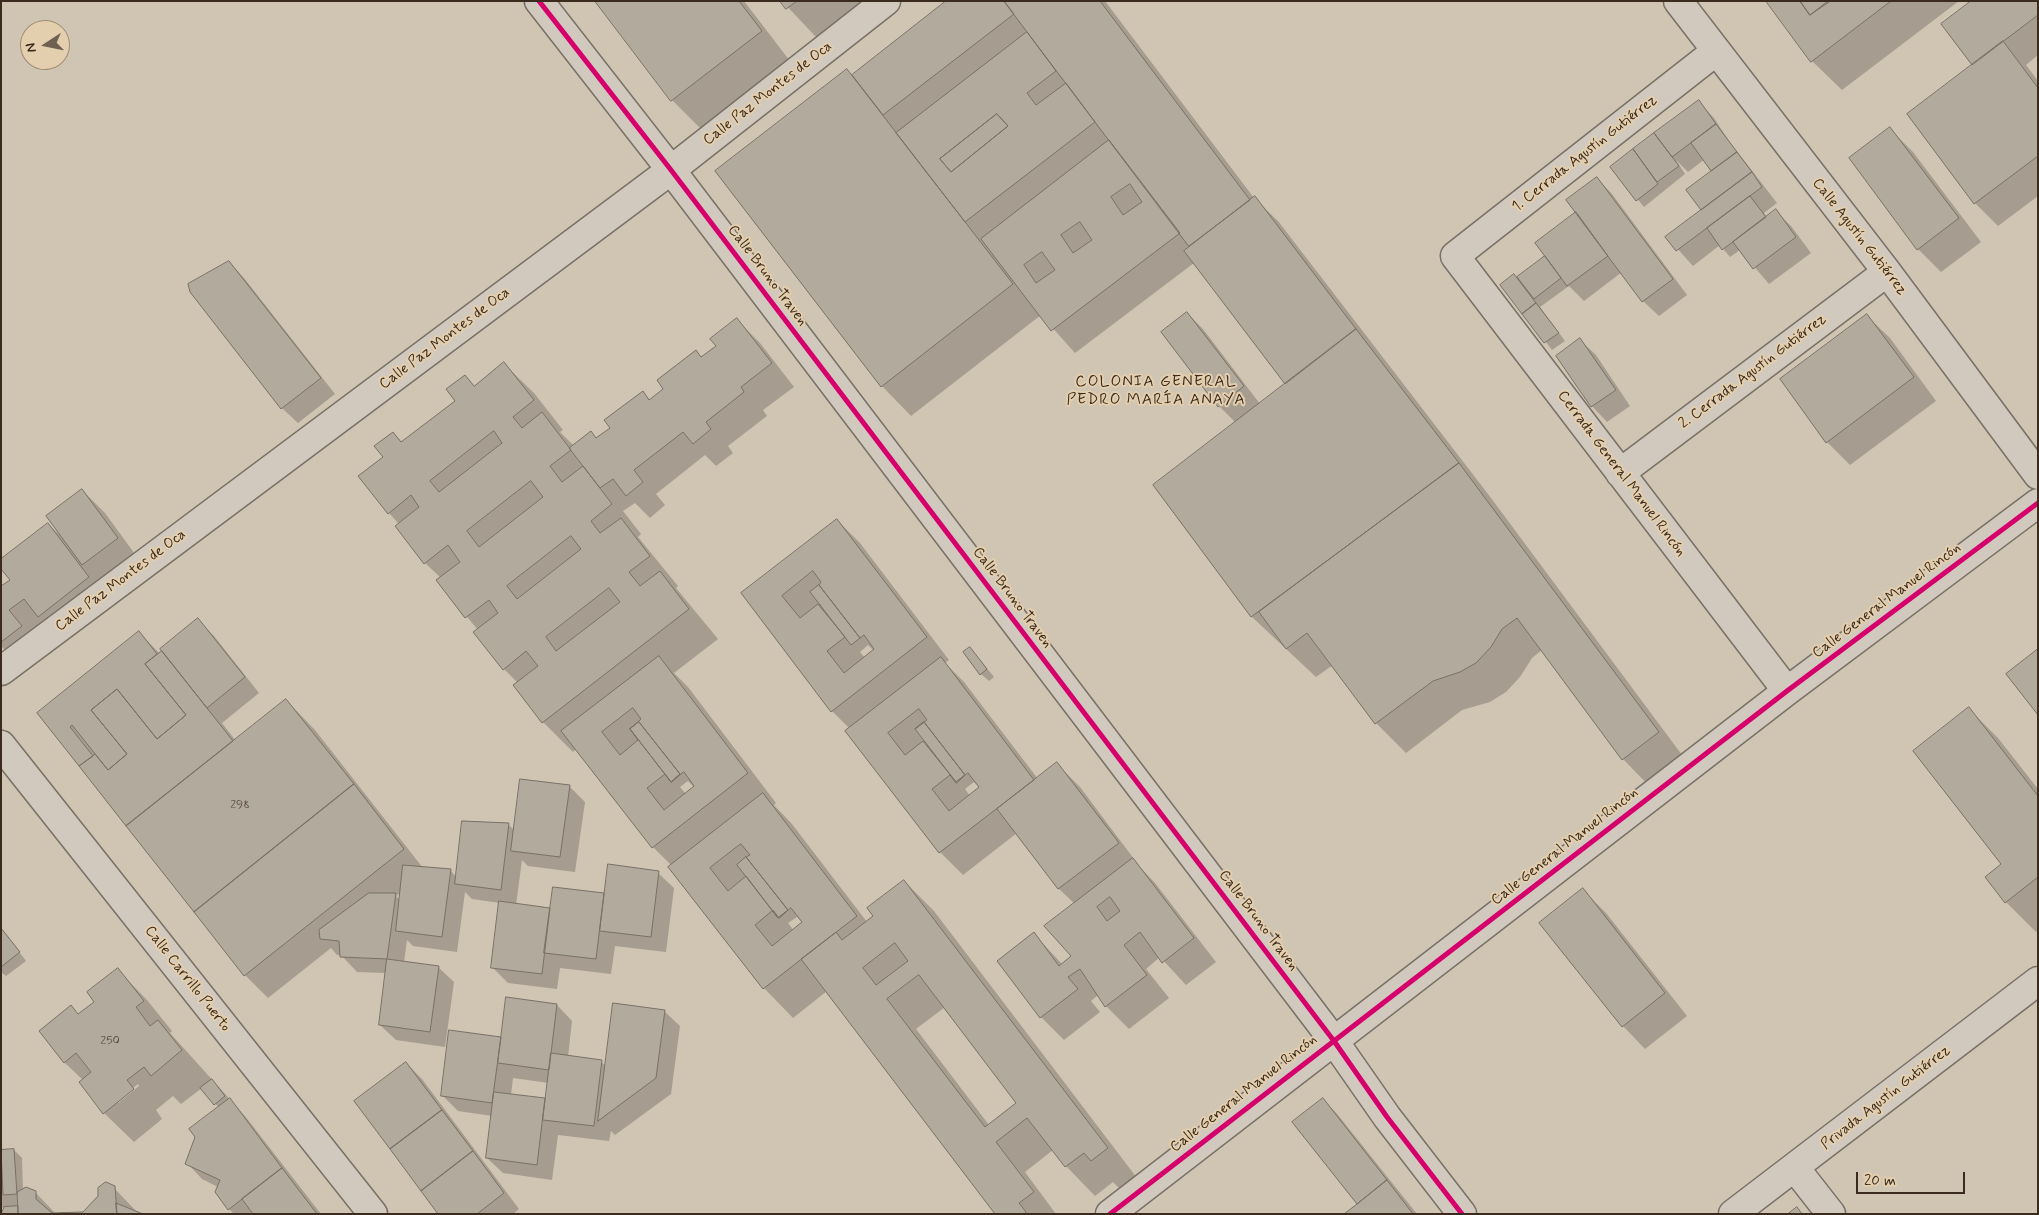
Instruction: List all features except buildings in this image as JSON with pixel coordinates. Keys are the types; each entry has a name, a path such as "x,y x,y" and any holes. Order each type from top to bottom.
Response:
{"street":[{"name":"Calle Bruno Traven","path":"538,1 671,170 1334,1041 1387,1117 1462,1214"},
{"name":"Calle Paz Montes de Oca","path":"1,671 671,170 886,1"},
{"name":"Calle Agustín Gutiérrez","path":"1678,1 1886,272 2038,475"},
{"name":"1. Cerrada Agustín Gutiérrez","path":"1455,256 1716,52"},
{"name":"Cerrada General Manuel Rincón","path":"1455,256 1787,691"},
{"name":"2. Cerrada Agustín Gutiérrez","path":"1620,473 1886,272"},
{"name":"Calle General Manuel Rincón","path":"1110,1214 1787,691 2038,503"},
{"name":"Calle Carrillo Puerto","path":"1,745 373,1214"},
{"name":"Privada Agustín Gutiérrez","path":"1733,1214 2038,981"},
{"path":"1795,1168 1831,1214"}],"cycle path":[{"path":"539,1 671,170 1334,1041 1387,1117 1462,1214"},
{"path":"1110,1214 1787,691 2038,503"}],"district":[{"name":"COLONIA GENERAL PEDRO MARÍA ANAYA","path":"1156,392"}]}
